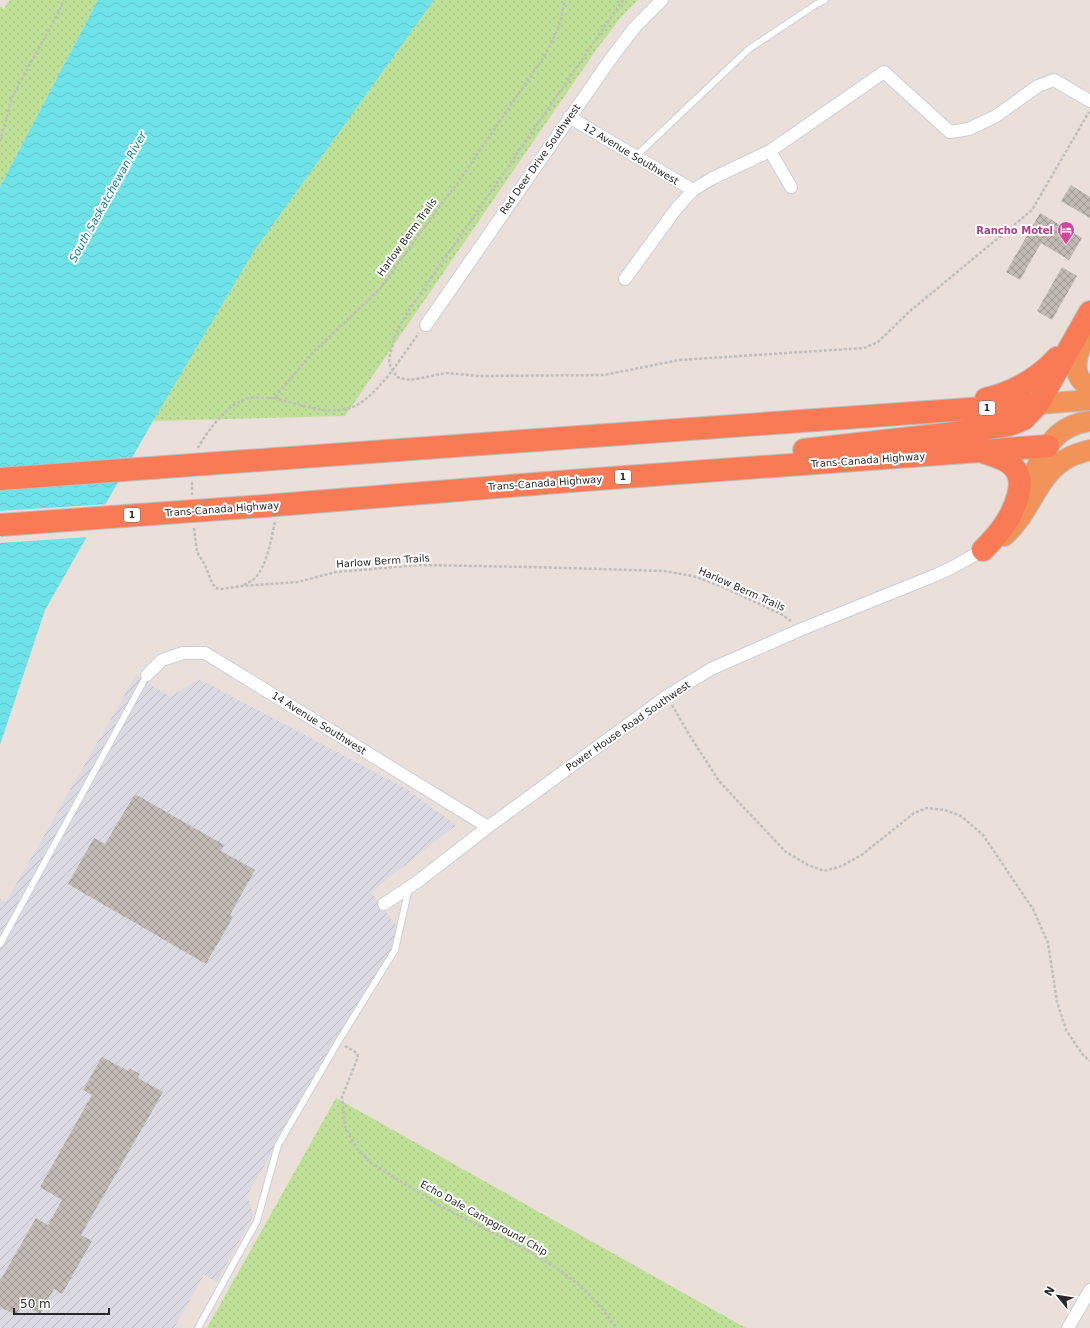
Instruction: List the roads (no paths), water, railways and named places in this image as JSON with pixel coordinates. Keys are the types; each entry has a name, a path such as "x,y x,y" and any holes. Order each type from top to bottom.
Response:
{"highway":[{"path":"936,411 1007,393 1026,385 1044,371 1058,356 1090,308"},
{"path":"699,472 791,451 955,433 1008,425 1024,419 1038,404 1090,312"},
{"path":"1090,325 1076,364 1080,379 1090,386"},
{"name":"1","path":"0,479 1090,400"},
{"path":"982,550 995,537 1011,516 1021,500 1042,456 1054,437 1069,426 1090,421"},
{"name":"Trans-Canada Highway","path":"0,525 266,513 699,472 1090,443"},
{"path":"982,550 999,541 1018,522 1043,481 1059,463 1070,456 1090,450"},
{"path":"982,451 1003,459 1017,471 1020,479 1019,490 1011,516"}],"street":[{"name":"Red Deer Drive Southwest","path":"426,325 612,57 636,27 662,0"},
{"path":"625,279 676,209 693,190 711,179 770,151 884,72 950,132 969,129 996,116 1038,86 1054,80 1090,101"},
{"name":"12 Avenue Southwest","path":"570,117 693,190"},
{"path":"770,151 791,187"},
{"name":"Power House Road Southwest","path":"384,904 417,882 488,827 667,696 711,670 802,629 936,575 982,550"},
{"name":"14 Avenue Southwest","path":"147,675 162,660 183,652 205,653 488,827"},
{"path":"1068,1328 1090,1290"}],"lane":[{"path":"636,156 749,49 815,5 825,0"},
{"path":"0,944 147,675"},
{"path":"198,1328 256,1221 278,1145 394,950 408,892 417,882"}],"water":[{"name":"South Saskatchewan River","path":"98,0 434,0 254,251 153,421 45,610 0,745 0,187"}],"place":[{"name":"Rancho Motel","path":"1066,245"}]}
